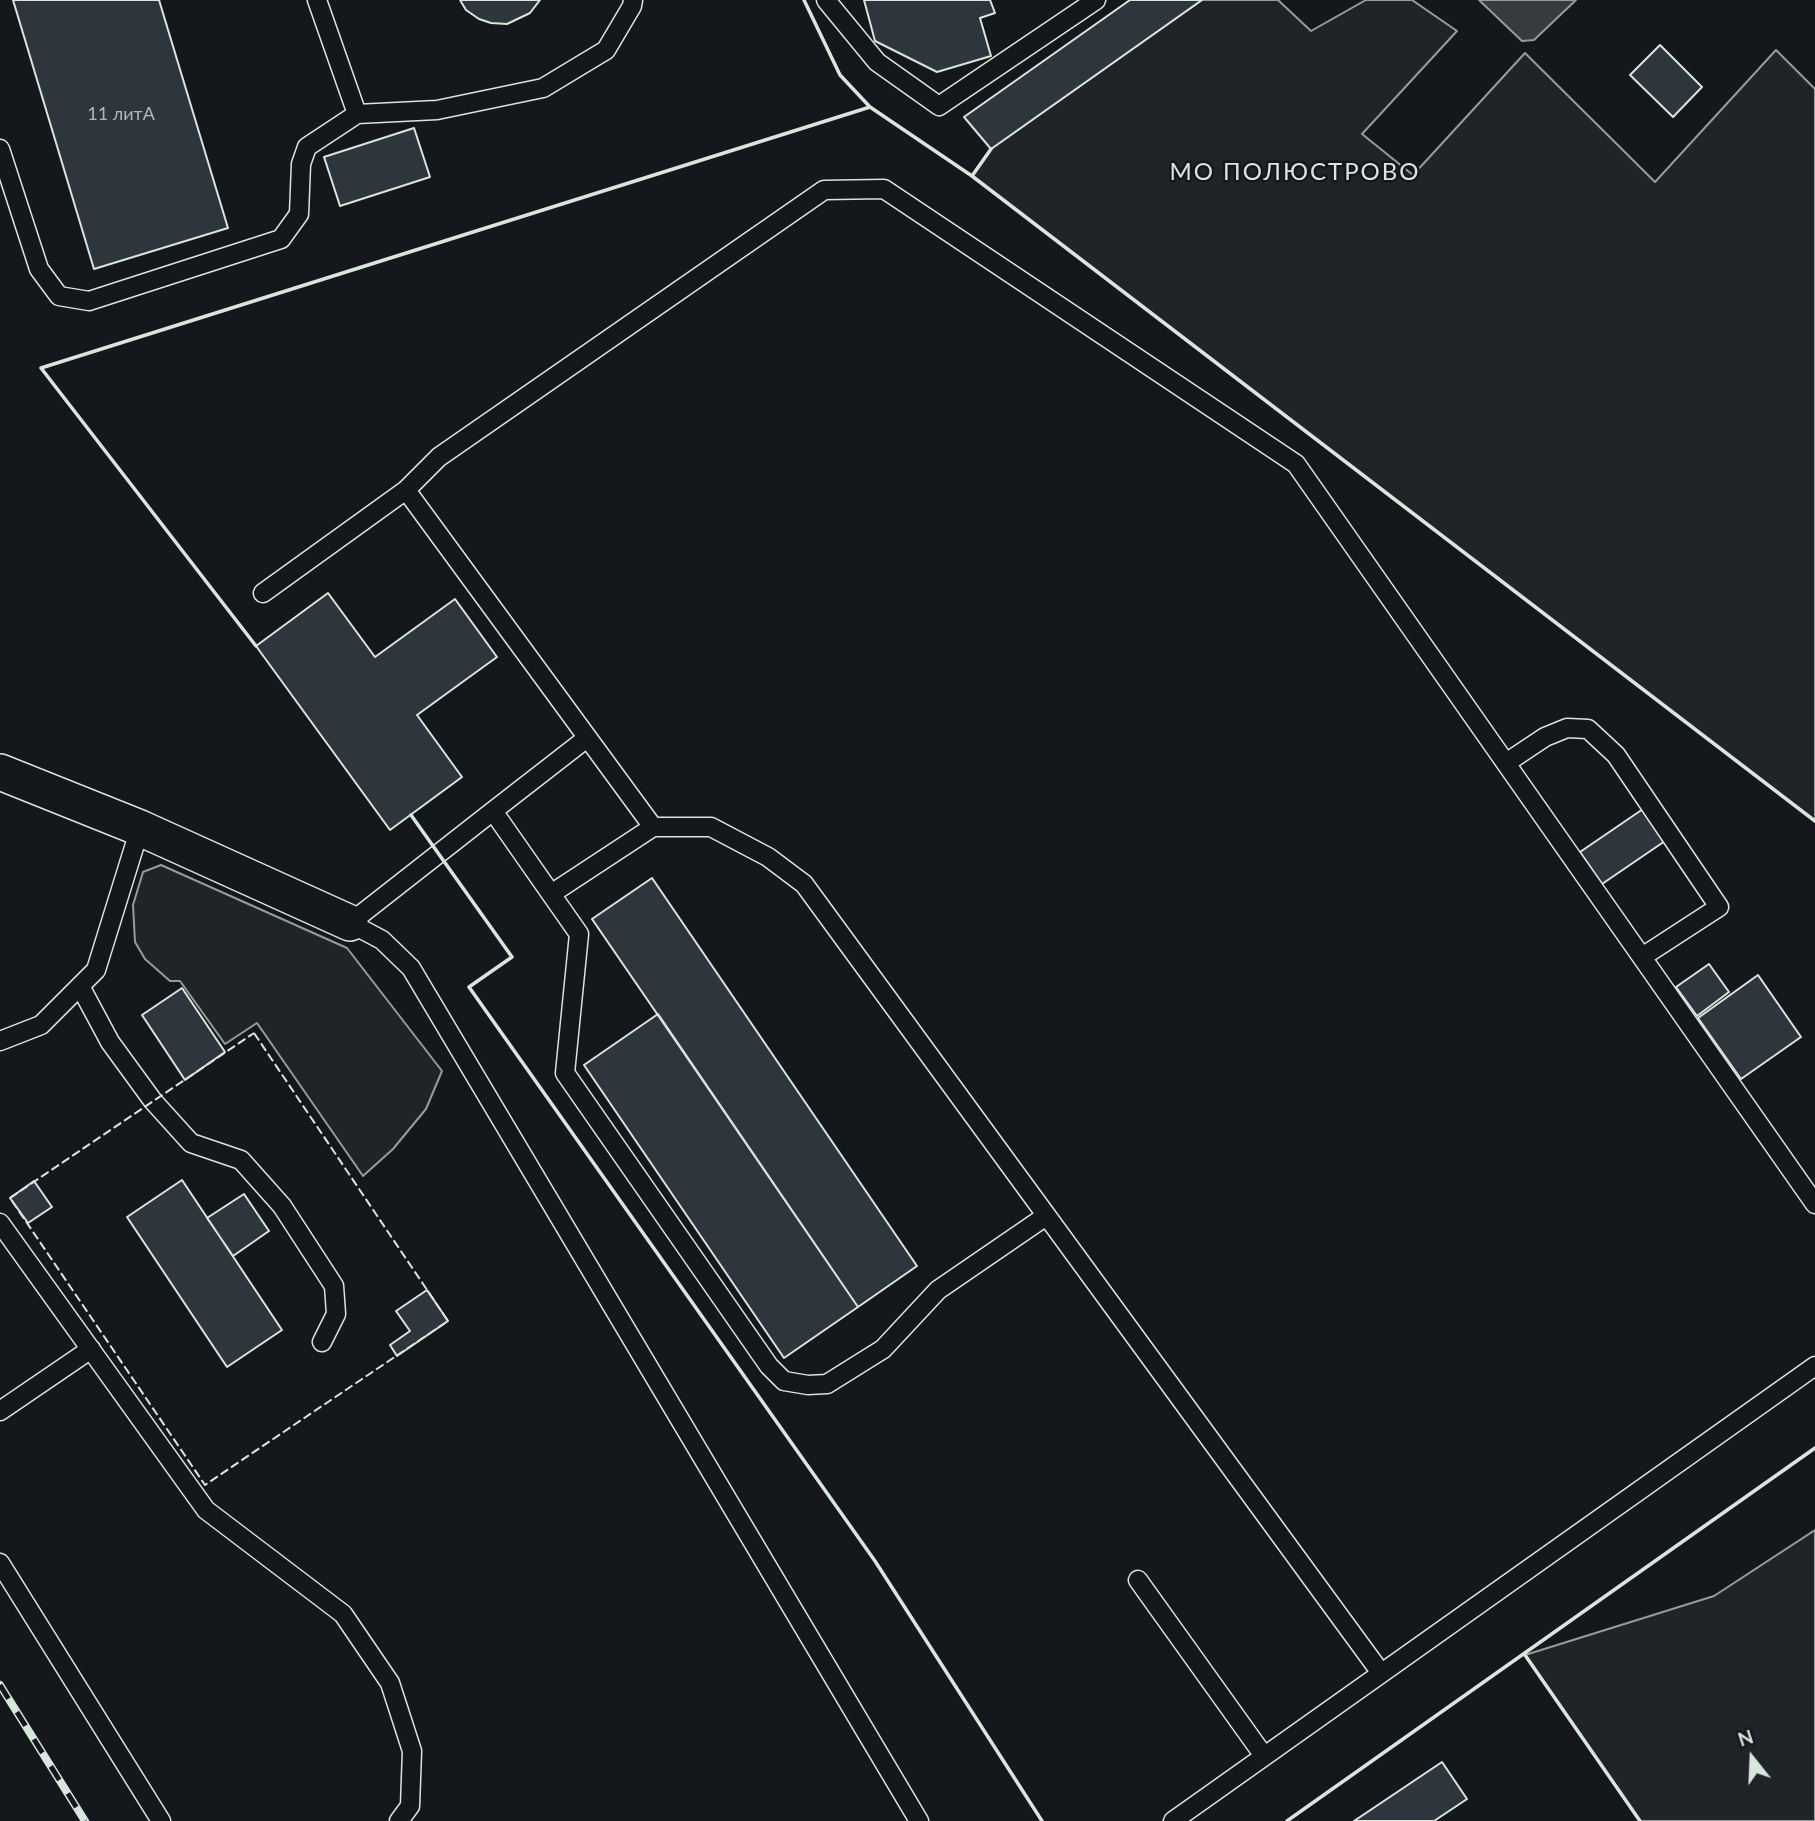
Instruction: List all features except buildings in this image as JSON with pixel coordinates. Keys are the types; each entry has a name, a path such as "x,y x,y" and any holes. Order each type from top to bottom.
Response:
{"street":[{"path":"0,772 140,828 350,923"}],"lane":[{"path":"317,0 357,114"},
{"path":"0,149 39,269 59,296 89,301 281,239 299,214 301,164 307,147 357,114 437,110 544,89 606,50 633,0"},
{"path":"826,0 877,62 939,106 1096,0"},
{"path":"263,593 406,490 439,457 824,190 884,189 1296,464 1815,1204"},
{"path":"406,490 653,827"},
{"path":"1506,763 1545,737 1567,728 1588,729 1616,755 1719,907 1642,957"},
{"path":"587,738 350,923 382,940 411,968 919,1821"},
{"path":"493,811 579,934 565,1073 769,1366 784,1381 808,1385 827,1384 883,1349 938,1290 1046,1216"},
{"path":"551,894 653,827 711,827 768,857 804,884 1381,1672"},
{"path":"0,1041 41,1024 96,970 140,828"},
{"path":"80,986 110,1042 153,1101 191,1143 241,1160 282,1206 334,1286 335,1314 321,1342"},
{"path":"0,1223 206,1510 344,1614 390,1683 412,1751 410,1806 399,1821"},
{"path":"0,1411 91,1349"},
{"path":"1173,1821 1815,1367"},
{"path":"0,1563 161,1821"},
{"path":"1138,1580 1264,1756"}],"shaded area":[{"path":"1202,0 1278,0 1311,31 1366,0 1412,0 1457,31 1362,134 1413,175 1525,53 1655,182 1776,50 1815,89 1815,821 972,176 991,149"},
{"path":"1479,0 1576,0 1534,40 1522,41"},
{"path":"161,865 347,948 442,1071 426,1109 393,1149 363,1176 257,1023 225,1044 180,981 170,981 145,959 135,942 133,905 143,872"},
{"path":"1815,1530 1815,1821 1640,1821 1525,1655 1714,1596"}],"railway":[{"path":"0,1685 85,1821"}],"fence":[{"path":"254,1033 448,1321 205,1485 10,1198 254,1033"}],"wall":[{"path":"804,0 840,75 870,107"},
{"path":"256,646 41,368 870,107 972,176 1815,821"},
{"path":"972,176 991,149"},
{"path":"411,815 512,957 469,987 875,1561 1042,1821"},
{"path":"1287,1821 1815,1448"},
{"path":"1525,1655 1640,1821"}],"district":[{"name":"МО ПОЛЮСТРОВО","path":"1295,172"}]}
